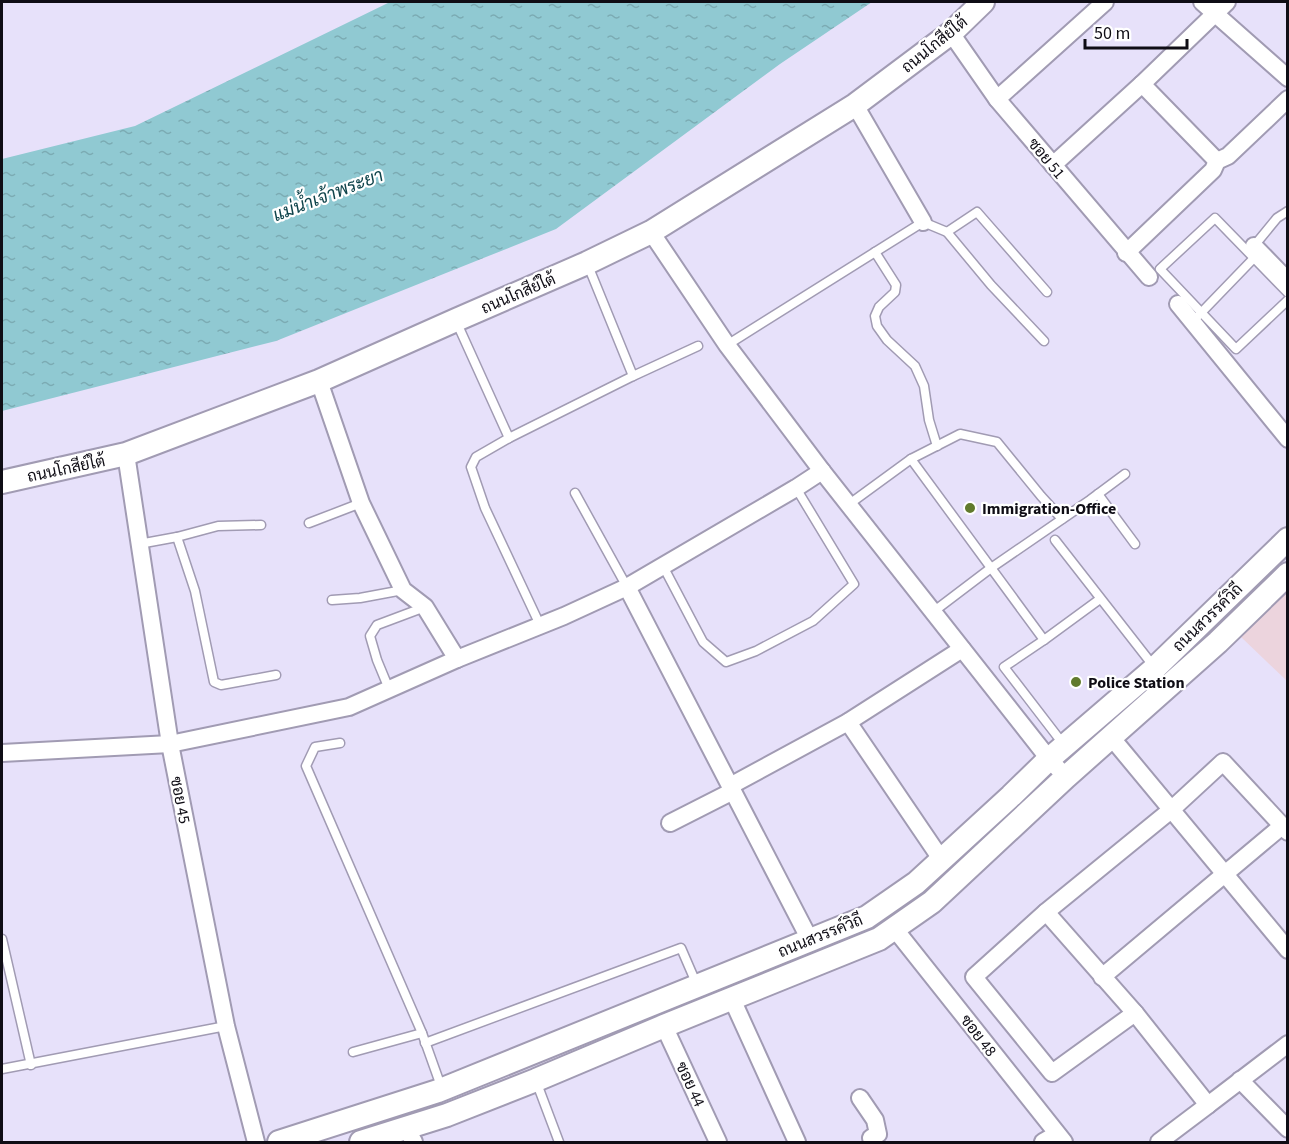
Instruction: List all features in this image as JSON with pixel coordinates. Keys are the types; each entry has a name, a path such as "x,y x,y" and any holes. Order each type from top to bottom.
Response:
{"main road":[{"name":"ถนนโกสีย์ใต้","path":"2,482 126,454 318,381 587,263 651,232 855,105 951,33 984,2"},
{"name":"ถนนสวรรค์วิถี","path":"279,1143 442,1089 867,917 916,883 1057,752 1155,668 1287,539"},
{"name":"ถนนสวรรค์วิถี","path":"361,1143 410,1135 447,1115 879,939 932,902 1066,777 1218,642 1287,574"}],"street":[{"path":"997,99 1105,2"},
{"path":"1202,2 1222,7 1287,78"},
{"path":"1053,165 1222,7"},
{"name":"ซอย 51","path":"951,33 997,99 1126,253 1149,277"},
{"path":"1142,84 1217,161"},
{"path":"1126,253 1214,170 1217,161 1228,156 1287,99"},
{"path":"855,105 923,222"},
{"path":"651,232 727,345 822,471 962,649 1057,752 1066,777"},
{"path":"1254,252 1287,281"},
{"path":"1178,304 1197,317 1287,440"},
{"path":"318,381 361,503 403,590 425,607 457,659"},
{"name":"ซอย 45","path":"126,454 170,744 226,1026 256,1143"},
{"path":"2,753 170,744 349,706 564,616 627,587 822,471"},
{"path":"627,587 810,940"},
{"path":"670,823 848,722 962,649"},
{"path":"848,722 941,859"},
{"path":"1111,737 1287,950"},
{"path":"1102,977 1224,874 1285,829 1223,762 1171,810 1046,912 974,977 1052,1073 1135,1013"},
{"path":"1046,912 1135,1013 1208,1106"},
{"name":"ซอย 48","path":"894,928 1055,1140"},
{"path":"732,999 797,1143"},
{"name":"ซอย 44","path":"664,1026 717,1143"},
{"path":"1159,1143 1287,1044"},
{"path":"1240,1080 1287,1129"},
{"path":"860,1098 875,1120 878,1134 868,1141"}],"lane":[{"path":"1197,317 1254,252 1277,218 1287,211"},
{"path":"947,232 977,212 1047,292"},
{"path":"1287,293 1254,252 1215,218 1160,269 1197,317 1236,349 1287,300"},
{"path":"727,345 923,222 947,232 1044,341"},
{"path":"875,252 896,285 895,292 879,307 874,316 887,340 915,366 924,386 929,420 938,446"},
{"path":"587,263 633,376"},
{"path":"456,320 509,438"},
{"path":"540,625 485,508 471,467 476,457 633,376 698,346"},
{"path":"848,505 911,459 960,434 997,442 1062,519"},
{"path":"911,459 1044,640"},
{"path":"933,612 991,568 1125,474"},
{"path":"663,566 703,642 726,662 756,651 813,621 854,584 796,488"},
{"path":"574,493 627,587"},
{"path":"1098,494 1135,544"},
{"path":"309,523 361,503"},
{"path":"139,544 218,526 261,525"},
{"path":"177,537 195,591 214,682 221,685 276,675"},
{"path":"1055,540 1155,668"},
{"path":"332,600 360,598 403,590"},
{"path":"1057,752 1004,667 1100,598"},
{"path":"389,689 370,636 377,625 425,607"},
{"path":"340,743 315,747 306,766 422,1033 442,1089"},
{"path":"2,939 31,1065"},
{"path":"425,1043 681,948 697,986"},
{"path":"2,1069 226,1026"},
{"path":"353,1052 422,1033"},
{"path":"536,1080 559,1143"}],"shaded area":[{"path":"1287,585 1287,681 1241,637"}],"water":[{"name":"แม่น้ำเจ้าพระยา","path":"390,2 872,2 780,64 556,229 276,341 2,411 2,159 135,126"}],"place":[{"name":"Immigration-Office","path":"970,508"},
{"name":"Police Station","path":"1076,682"}]}
